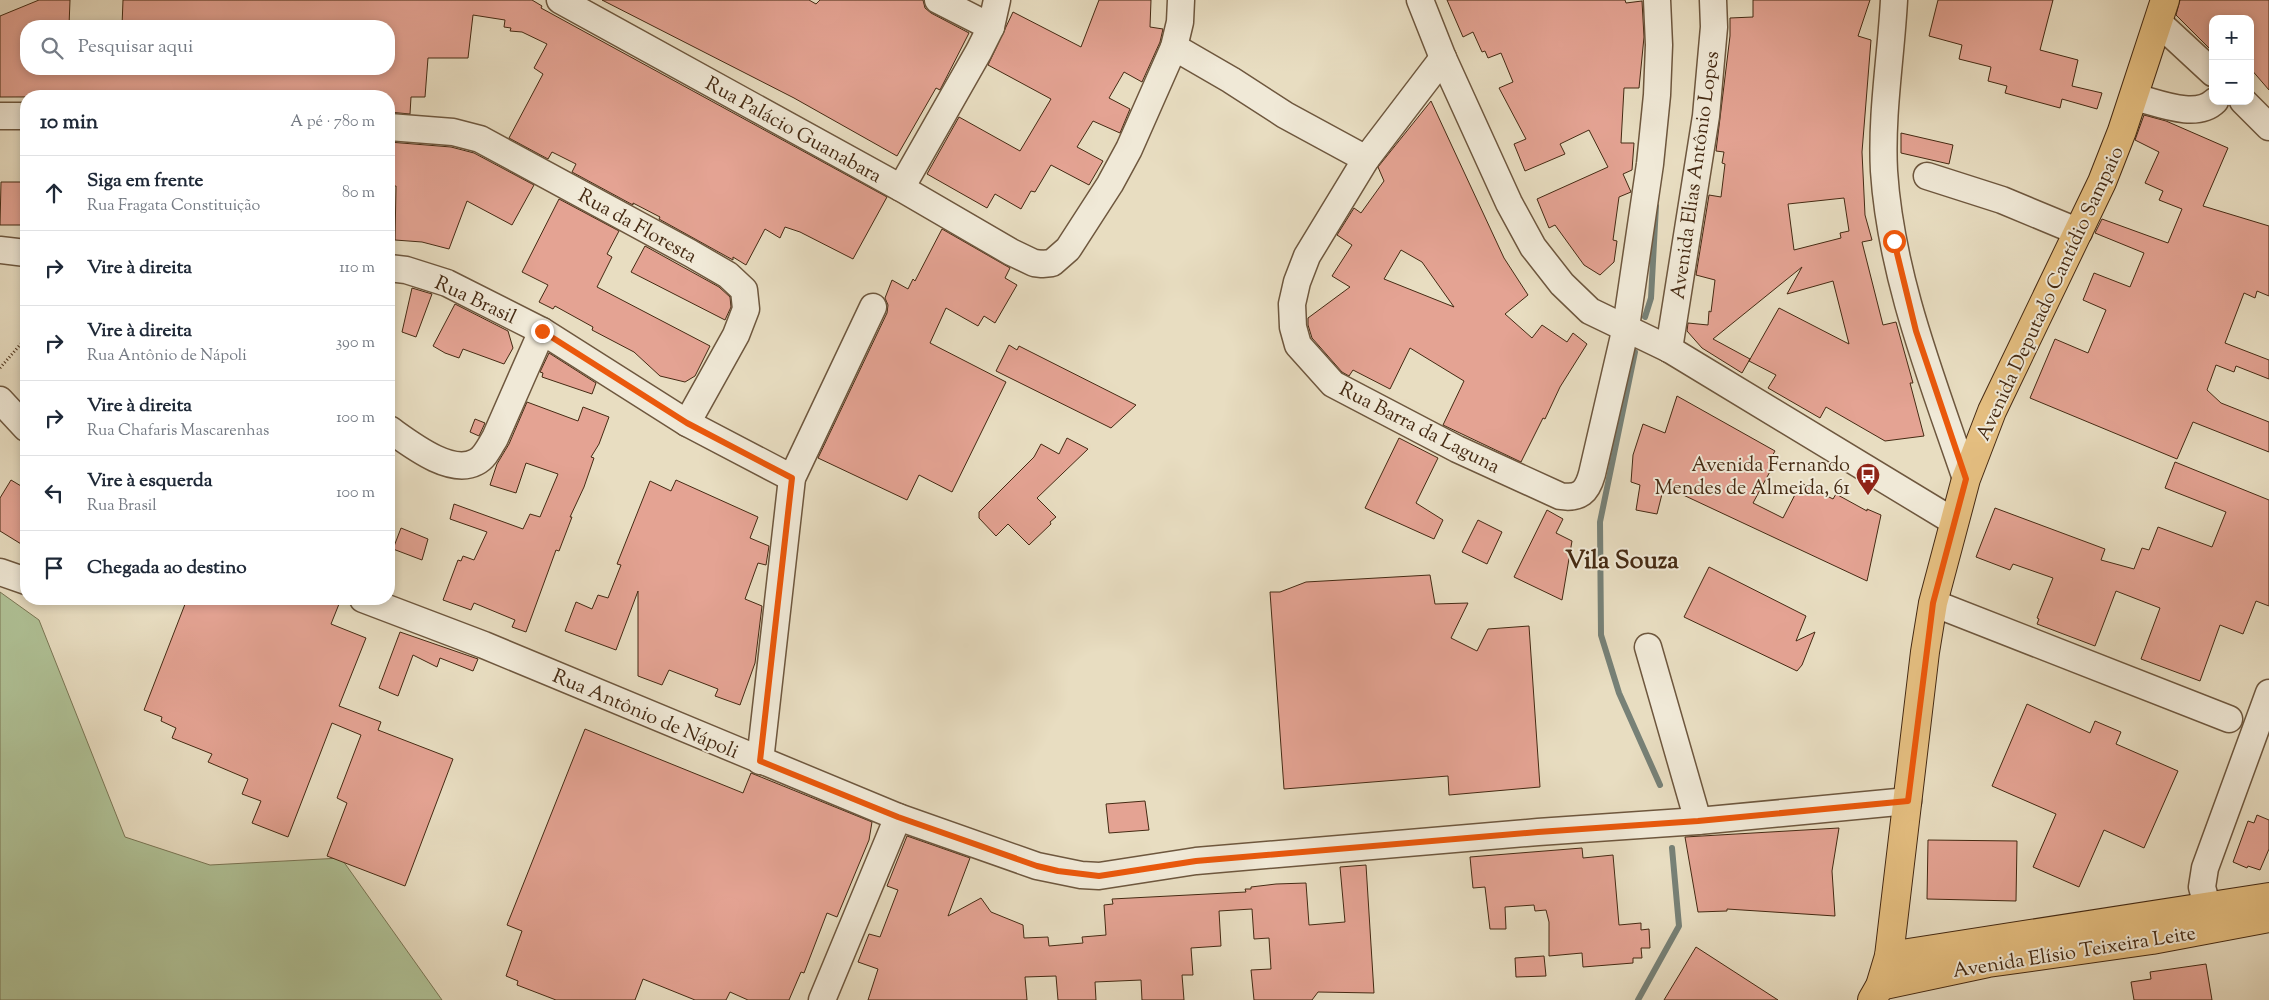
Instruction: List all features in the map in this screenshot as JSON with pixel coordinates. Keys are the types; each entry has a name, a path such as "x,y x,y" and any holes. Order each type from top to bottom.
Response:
{"main road":[{"name":"Avenida Deputado Cantídio Sampaio","path":"1876,993 1889,956 1933,603 1953,520 1966,479 1992,411 2102,182 2134,97 2162,11"},
{"name":"Avenida Elísio Teixeira Leite","path":"1876,993 1988,963 2152,940 2210,917 2269,897"},
{"name":"Avenida Elísio Teixeira Leite","path":"1889,956 2210,917 2269,918"}],"street":[{"name":"Rua Palácio Guanabara","path":"560,0 901,188 1027,260 1042,264 1052,263 1068,249 1110,184 1174,47"},
{"path":"938,0 991,27"},
{"path":"901,188 991,27 997,0"},
{"path":"1182,0 1180,22 1174,47 1231,80 1286,116 1366,159"},
{"path":"1420,0 1443,58 1509,203 1533,247 1562,284 1590,310 1669,349 1953,520"},
{"path":"1626,327 1650,164 1657,95 1659,45 1657,0"},
{"name":"Avenida Elias Antônio Lopes","path":"1669,349 1706,116 1714,27 1713,0"},
{"path":"1894,0 1883,132 1888,210 1916,331 1966,479"},
{"path":"2162,11 2209,68"},
{"name":"Rua Barra da Laguna","path":"1443,58 1366,159 1307,256 1297,282 1292,304 1293,327 1298,345 1333,384 1356,398 1456,449 1560,496 1570,497 1585,492 1592,474 1626,327"},
{"path":"2134,97 2185,110 2202,108 2209,104"},
{"path":"2247,105 2269,127"},
{"path":"0,116 20,116"},
{"name":"Rua da Floresta","path":"395,127 453,132 480,139 690,253 728,275 744,290 746,309 736,335 687,423"},
{"path":"1927,176 2002,200 2079,232"},
{"path":"0,250 20,252"},
{"name":"Rua Brasil","path":"395,269 406,270 447,283 542,331 687,423 792,478"},
{"path":"760,761 792,478 872,307"},
{"path":"395,433 417,449 440,461 466,465 476,462 485,454 495,438 542,331"},
{"path":"0,400 20,422"},
{"path":"0,572 20,579"},
{"path":"1933,603 2229,719"},
{"name":"Rua Antônio de Nápoli","path":"379,605 484,645 898,817 1037,866 1058,871 1099,876 1205,860 1528,832 1698,821 1908,801"},
{"path":"1648,647 1698,821"},
{"path":"2210,917 2202,887 2205,868 2269,693"},
{"path":"822,1000 898,817"}],"path":[{"path":"0,368 20,345"}],"green space":[{"path":"0,592 39,620 125,837 210,865 341,858 442,1000 0,1000"}],"building":[{"path":"39,0 70,0 69,20 20,20 20,75 395,75 395,20 122,20 123,0 532,0 542,6 541,8 887,197 853,259 800,232 785,227 780,238 765,229 746,265 733,257 733,260 659,219 660,217 633,203 633,205 572,172 576,164 552,152 548,159 509,138 543,74 534,68 547,44 522,32 510,31 511,28 504,27 505,20 473,15 468,58 428,58 425,97 411,97 410,114 395,113 395,90 20,90 20,97 0,97 0,16"},
{"path":"602,0 809,0 816,4 820,0 923,0 925,8 931,13 969,33 940,90 936,88 897,156 794,98"},
{"path":"1099,0 1151,0 1150,27 1163,29 1160,42 1142,82 1124,72 1109,98 1130,109 1120,133 1093,121 1077,147 1103,161 1089,185 1051,165 1035,192 1031,191 1021,209 995,194 987,208 927,174 959,117 1020,151 1051,99 988,65 1013,12 1081,47"},
{"path":"1447,0 1625,0 1626,3 1642,1 1644,37 1639,88 1624,88 1621,143 1634,143 1632,170 1623,174 1631,192 1619,197 1613,240 1617,241 1614,262 1600,275 1584,265 1555,225 1549,228 1537,199 1608,167 1589,130 1560,144 1565,154 1525,171 1514,144 1526,139 1499,88 1513,82 1501,53 1488,58 1485,51 1482,52 1473,32 1463,37"},
{"path":"1753,0 1870,0 1858,36 1871,40 1862,152 1865,215 1872,240 1862,242 1883,325 1896,322 1913,383 1910,383 1924,436 1885,441 1826,407 1820,418 1768,388 1776,375 1749,361 1779,308 1849,344 1833,281 1787,294 1802,267 1713,339 1750,359 1742,373 1702,348 1687,331 1688,323 1708,325 1709,311 1711,312 1715,280 1696,275 1709,195 1721,197 1725,164 1722,163 1724,152 1716,151 1730,36 1730,18 1753,17","holes":["1844,198 1849,231 1840,233 1841,238 1794,250 1788,204"]},
{"path":"1938,0 2053,0 2040,50 2078,60 2072,86 2102,93 2097,109 2062,99 2060,108 2005,93 2007,86 1988,81 1991,67 1959,59 1962,45 1929,36"},
{"path":"2180,0 2269,0 2269,90 2254,73 2254,15 2209,15 2209,48 2176,15"},
{"path":"1431,101 1504,258 1528,295 1505,314 1532,338 1542,325 1567,342 1573,333 1587,344 1560,387 1521,462 1443,425 1464,381 1410,348 1390,389 1353,370 1349,376 1342,372 1312,338 1308,318 1350,287 1332,276 1352,245 1337,235 1354,208 1361,213 1384,181 1378,167","holes":["1401,250 1422,262 1454,307 1384,279"]},
{"path":"2144,115 2166,121 2228,148 2203,206 2269,226 2269,296 2257,291 2255,298 2244,293 2225,343 2269,360 2269,379 2236,366 2234,372 2216,365 2207,390 2221,403 2269,422 2269,452 2193,422 2177,459 2030,398 2055,339 2088,353 2106,310 2083,300 2094,273 2130,287 2144,253 2095,233 2102,219 2168,243 2182,209 2159,200 2163,191 2145,183 2159,152 2135,140"},
{"path":"1901,133 1953,145 1949,164 1901,153"},
{"path":"395,142 451,147 474,153 534,185 512,225 467,201 449,249 422,242 395,240"},
{"path":"1,182 20,182 20,225 0,225"},
{"path":"559,199 619,231 607,254 612,257 597,287 710,346 695,376 685,382 660,376 634,352 592,330 593,327 555,306 553,309 539,302 548,285 522,272"},
{"path":"942,229 1010,268 1005,278 1017,285 995,323 984,316 978,326 946,308 930,343 1006,382 952,492 919,475 907,500 818,458 887,313 888,305 885,298 892,280 908,289 913,279 915,281"},
{"path":"645,246 719,287 730,297 731,307 725,320 631,272"},
{"path":"412,288 432,294 416,337 402,332"},
{"path":"455,304 508,331 513,348 504,364 463,349 459,358 433,346"},
{"path":"1009,345 1017,350 1019,346 1136,405 1111,428 996,371"},
{"path":"549,353 596,383 592,394 542,377 543,373 540,372"},
{"path":"1677,396 1775,451 1768,463 1773,466 1753,503 1783,518 1801,483 1833,499 1836,494 1867,511 1867,509 1881,515 1867,581 1664,486 1657,514 1636,510 1640,485 1631,482 1633,455 1643,424 1665,433"},
{"path":"527,402 578,421 583,407 609,417 599,444 591,457 594,458 584,487 570,517 572,517 559,551 556,550 526,632 512,627 515,620 474,603 471,610 443,600 458,560 461,561 463,556 474,560 487,532 450,519 454,504 523,529 530,514 540,517 558,474 526,463 516,493 490,485 497,464 509,444"},
{"path":"475,419 485,423 479,436 470,432"},
{"path":"1067,438 1088,449 1037,498 1056,517 1050,522 1051,524 1029,545 1008,524 996,536 979,518 979,512 1034,457 1041,444 1059,454"},
{"path":"1399,438 1438,458 1416,503 1443,520 1434,539 1365,508"},
{"path":"2175,462 2269,500 2269,606 2256,601 2243,634 2220,625 2200,681 2141,659 2160,608 2116,591 2095,646 2037,624 2039,619 2037,618 2053,578 2013,564 2010,570 1976,557 1995,508 2105,549 2101,560 2134,569 2142,548 2149,550 2158,527 2212,547 2226,512 2165,488"},
{"path":"11,480 20,485 20,543 0,531 0,498"},
{"path":"676,480 758,517 750,538 769,546 766,565 758,563 745,599 762,606 755,663 740,705 715,696 718,689 669,670 662,685 638,676 638,591 616,650 565,631 576,602 592,609 598,595 608,598 621,565 617,564 650,481 671,491"},
{"path":"1547,510 1563,519 1556,533 1572,541 1562,600 1514,577"},
{"path":"1478,520 1502,532 1487,564 1462,552"},
{"path":"401,528 428,539 422,560 395,550 395,544"},
{"path":"1709,567 1806,616 1796,641 1815,632 1802,665 1797,671 1684,617"},
{"path":"1430,575 1435,604 1468,603 1451,638 1477,651 1488,629 1529,626 1540,787 1449,795 1448,776 1284,789 1270,592 1280,592 1306,582"},
{"path":"185,605 339,605 331,624 366,638 339,706 381,722 378,730 453,759 405,886 327,856 347,803 337,798 361,735 332,723 288,837 252,823 261,801 242,794 248,779 208,762 212,754 172,738 176,728 161,721 162,717 144,710"},
{"path":"400,632 478,659 473,671 440,658 437,667 413,655 398,696 379,688"},
{"path":"2027,704 2090,733 2095,721 2121,732 2116,744 2178,771 2144,848 2104,830 2079,887 2033,867 2056,814 1992,786"},
{"path":"585,729 743,793 751,773 872,822 869,840 837,917 827,913 804,973 801,972 789,1000 748,1000 730,992 726,1000 695,1000 643,979 635,1000 556,1000 517,985 518,981 506,976 522,931 507,925"},
{"path":"1145,801 1149,830 1109,833 1106,804"},
{"path":"2257,815 2269,820 2269,849 2260,870 2248,866 2247,868 2233,862 2248,821 2254,823"},
{"path":"1839,828 1832,871 1835,916 1727,909 1727,911 1698,912 1685,837"},
{"path":"907,836 970,858 948,916 981,898 991,912 1023,925 1024,938 1048,937 1049,946 1083,943 1082,937 1106,935 1104,905 1113,904 1112,899 1246,892 1245,889 1251,889 1251,887 1276,884 1306,883 1309,925 1345,922 1340,867 1366,865 1374,993 1318,992 1312,1000 1254,1000 1251,970 1271,969 1269,938 1254,939 1252,909 1219,911 1221,946 1191,948 1193,975 1182,975 1184,1000 1142,1000 1141,980 1095,982 1096,1000 1058,1000 1056,976 1025,977 1027,1000 868,1000 878,969 858,962 869,934 880,937 898,890 887,886"},
{"path":"1928,840 2017,841 2016,901 1927,899"},
{"path":"1582,848 1583,858 1613,855 1619,925 1641,923 1641,930 1649,929 1650,948 1641,948 1642,958 1633,958 1633,963 1583,967 1582,953 1549,956 1549,922 1546,910 1535,911 1534,905 1505,907 1506,929 1490,929 1485,887 1473,888 1470,857"},
{"path":"1696,947 1778,1000 1664,1000"},
{"path":"1544,956 1546,976 1516,977 1515,958"},
{"path":"2206,964 2212,1000 2134,1000 2131,982 2151,979 2150,972"}],"waterway":[{"path":"1645,317 1651,298 1656,206"},
{"path":"1635,352 1600,522 1601,635 1619,693 1660,785"},
{"path":"1638,1000 1679,926 1672,848"}],"place":[{"name":"Avenida Fernando Mendes de Almeida, 61","path":"1868,496"}],"district":[{"name":"Vila Souza","path":"1622,559"}],"route":[{"path":"542,331 687,423 754,460 792,478 760,761 898,817 1037,866 1081,875 1099,876 1196,861 1538,832 1698,821 1908,801 1925,652 1933,603 1953,520 1966,479 1916,331 1894,241"}]}
